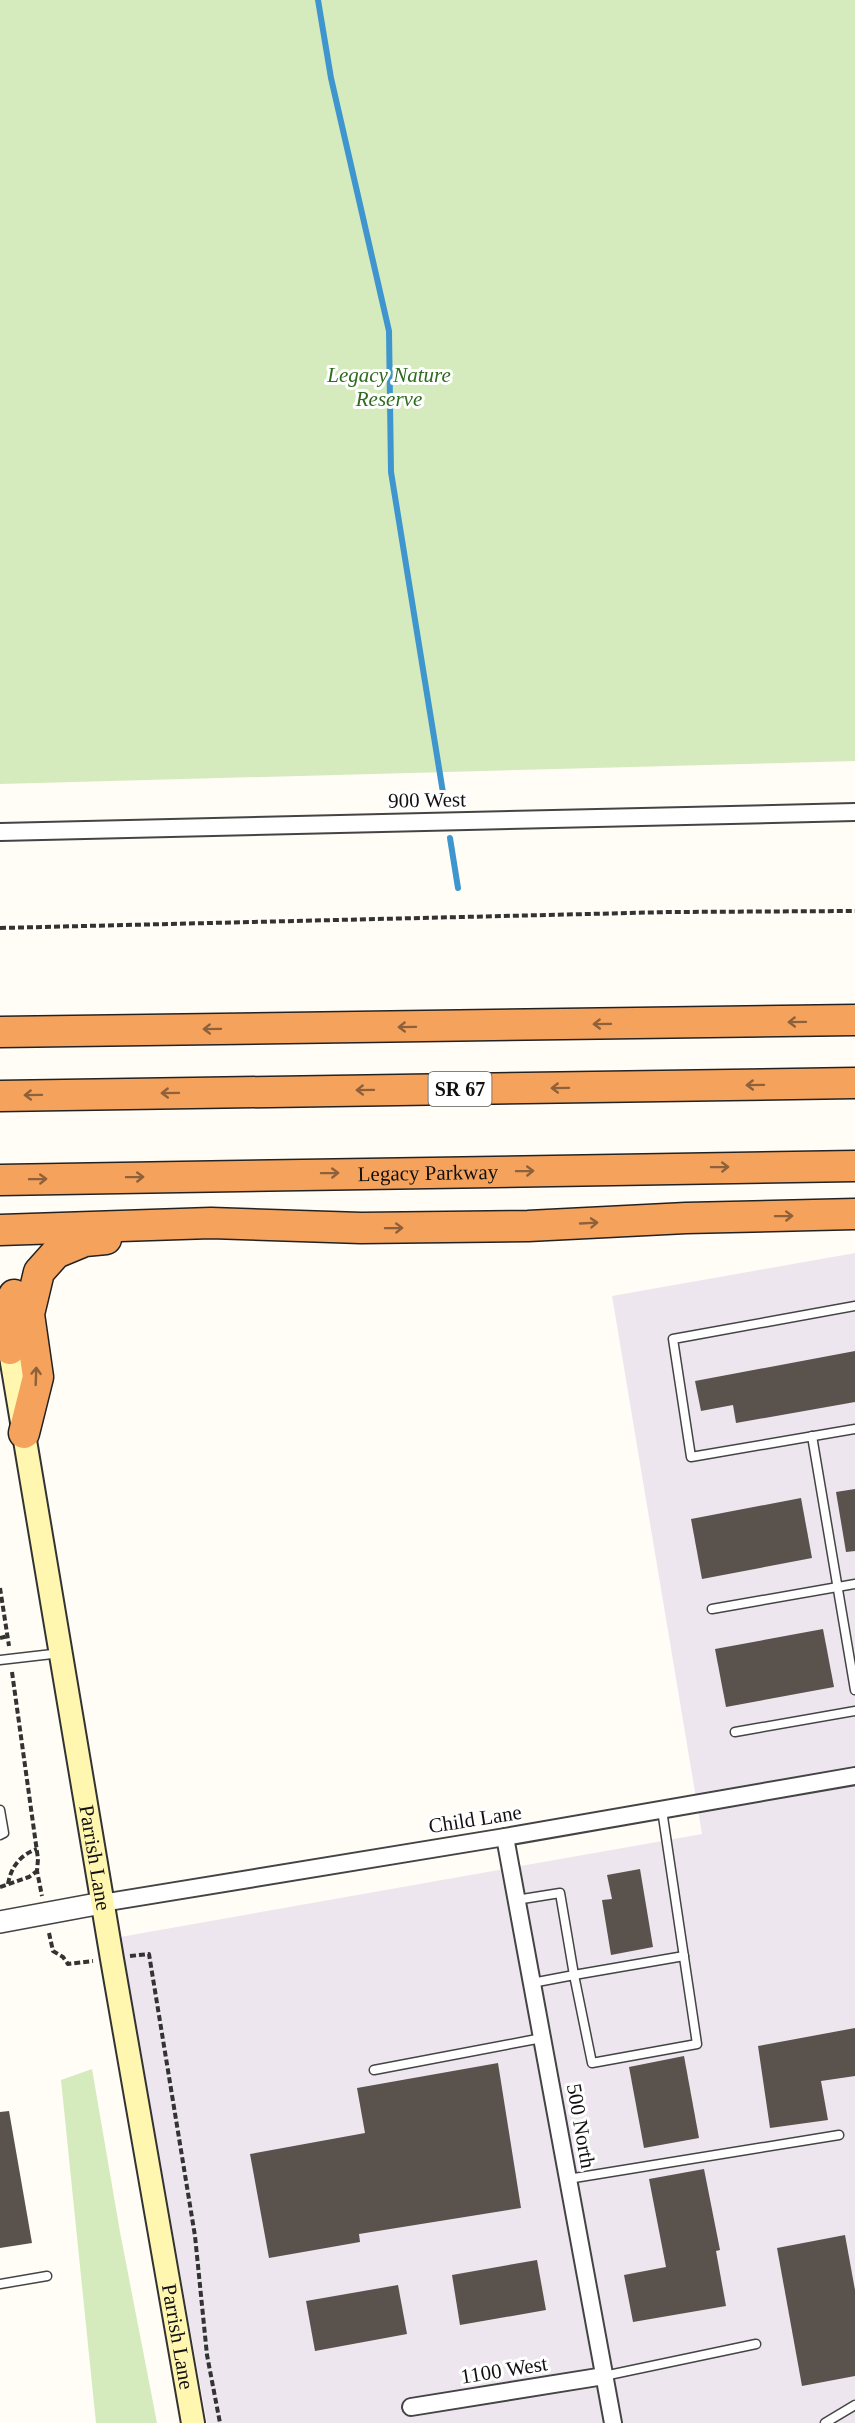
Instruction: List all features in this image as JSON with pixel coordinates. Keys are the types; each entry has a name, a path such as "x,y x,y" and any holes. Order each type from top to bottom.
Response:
{"highway":[{"path":"0,1032 855,1020"},
{"name":"SR 67","path":"0,1096 855,1083"},
{"name":"Legacy Parkway","path":"0,1180 855,1166"},
{"path":"24,1433 38,1377 29,1314 39,1272 56,1253 85,1241 361,1228 528,1226 686,1218 855,1214"},
{"path":"0,1230 211,1223 361,1228"},
{"path":"10,1349 14,1293 20,1271 29,1256 44,1242 70,1228"}],"main road":[{"name":"Parrish Lane","path":"0,1292 102,1903 194,2423"}],"street":[{"name":"900 West","path":"0,832 855,812"},
{"name":"Child Lane","path":"102,1903 505,1837 855,1776"},
{"name":"500 North","path":"505,1837 613,2423"},
{"path":"0,1922 102,1903"},
{"name":"1100 West","path":"411,2407 604,2376"}],"lane":[{"path":"855,1306 673,1339 691,1457 855,1429"},
{"path":"812,1436 855,1690"},
{"path":"712,1609 855,1584"},
{"path":"0,1660 61,1653"},
{"path":"735,1732 855,1711"},
{"path":"0,1810 4,1833 0,1835"},
{"path":"516,1900 560,1893 592,2063 697,2044 662,1810"},
{"path":"532,1983 684,1956"},
{"path":"374,2070 542,2038"},
{"path":"568,2179 839,2135"},
{"path":"0,2284 47,2276"},
{"path":"604,2376 756,2344"},
{"path":"825,2423 855,2405"}],"path":[{"path":"0,928 659,912 855,911"},
{"path":"0,1588 8,1636 0,1638"},
{"path":"12,1678 37,1849 38,1878"},
{"path":"8,1884 16,1864 26,1853 37,1849"},
{"path":"0,1887 29,1876 37,1870"},
{"path":"52,1945 53,1951 63,1957 68,1964 74,1964"},
{"path":"144,1954 149,1954 162,2026 195,2236 207,2355 220,2423"}],"shaded area":[{"path":"855,1253 855,2423 207,2423 120,1937 702,1834 612,1296"}],"green space":[{"name":"Legacy Nature Reserve","path":"0,0 855,0 855,761 0,784"},
{"path":"92,2069 120,2232 157,2423 96,2423 61,2080"}],"building":[{"path":"855,1351 855,1402 736,1423 733,1405 701,1411 695,1381"},
{"path":"855,1489 855,1551 846,1552 836,1492"},
{"path":"801,1498 812,1558 702,1579 691,1519"},
{"path":"823,1629 834,1687 726,1707 715,1649"},
{"path":"640,1869 653,1947 611,1955 602,1900 612,1899 607,1875"},
{"path":"855,2028 855,2076 821,2081 828,2120 770,2128 758,2046"},
{"path":"684,2056 699,2138 644,2148 629,2067"},
{"path":"498,2063 521,2208 359,2234 360,2242 269,2258 250,2154 365,2133 357,2088"},
{"path":"9,2111 32,2243 0,2248 0,2112"},
{"path":"704,2169 720,2250 716,2251 726,2306 633,2322 624,2275 666,2267 649,2179"},
{"path":"845,2235 855,2290 855,2376 802,2386 777,2248"},
{"path":"537,2260 546,2310 460,2325 452,2275"},
{"path":"398,2285 407,2334 315,2351 306,2301"}],"waterway":[{"path":"318,0 331,78 389,331 391,472 445,805"},
{"path":"450,838 458,888"}]}
